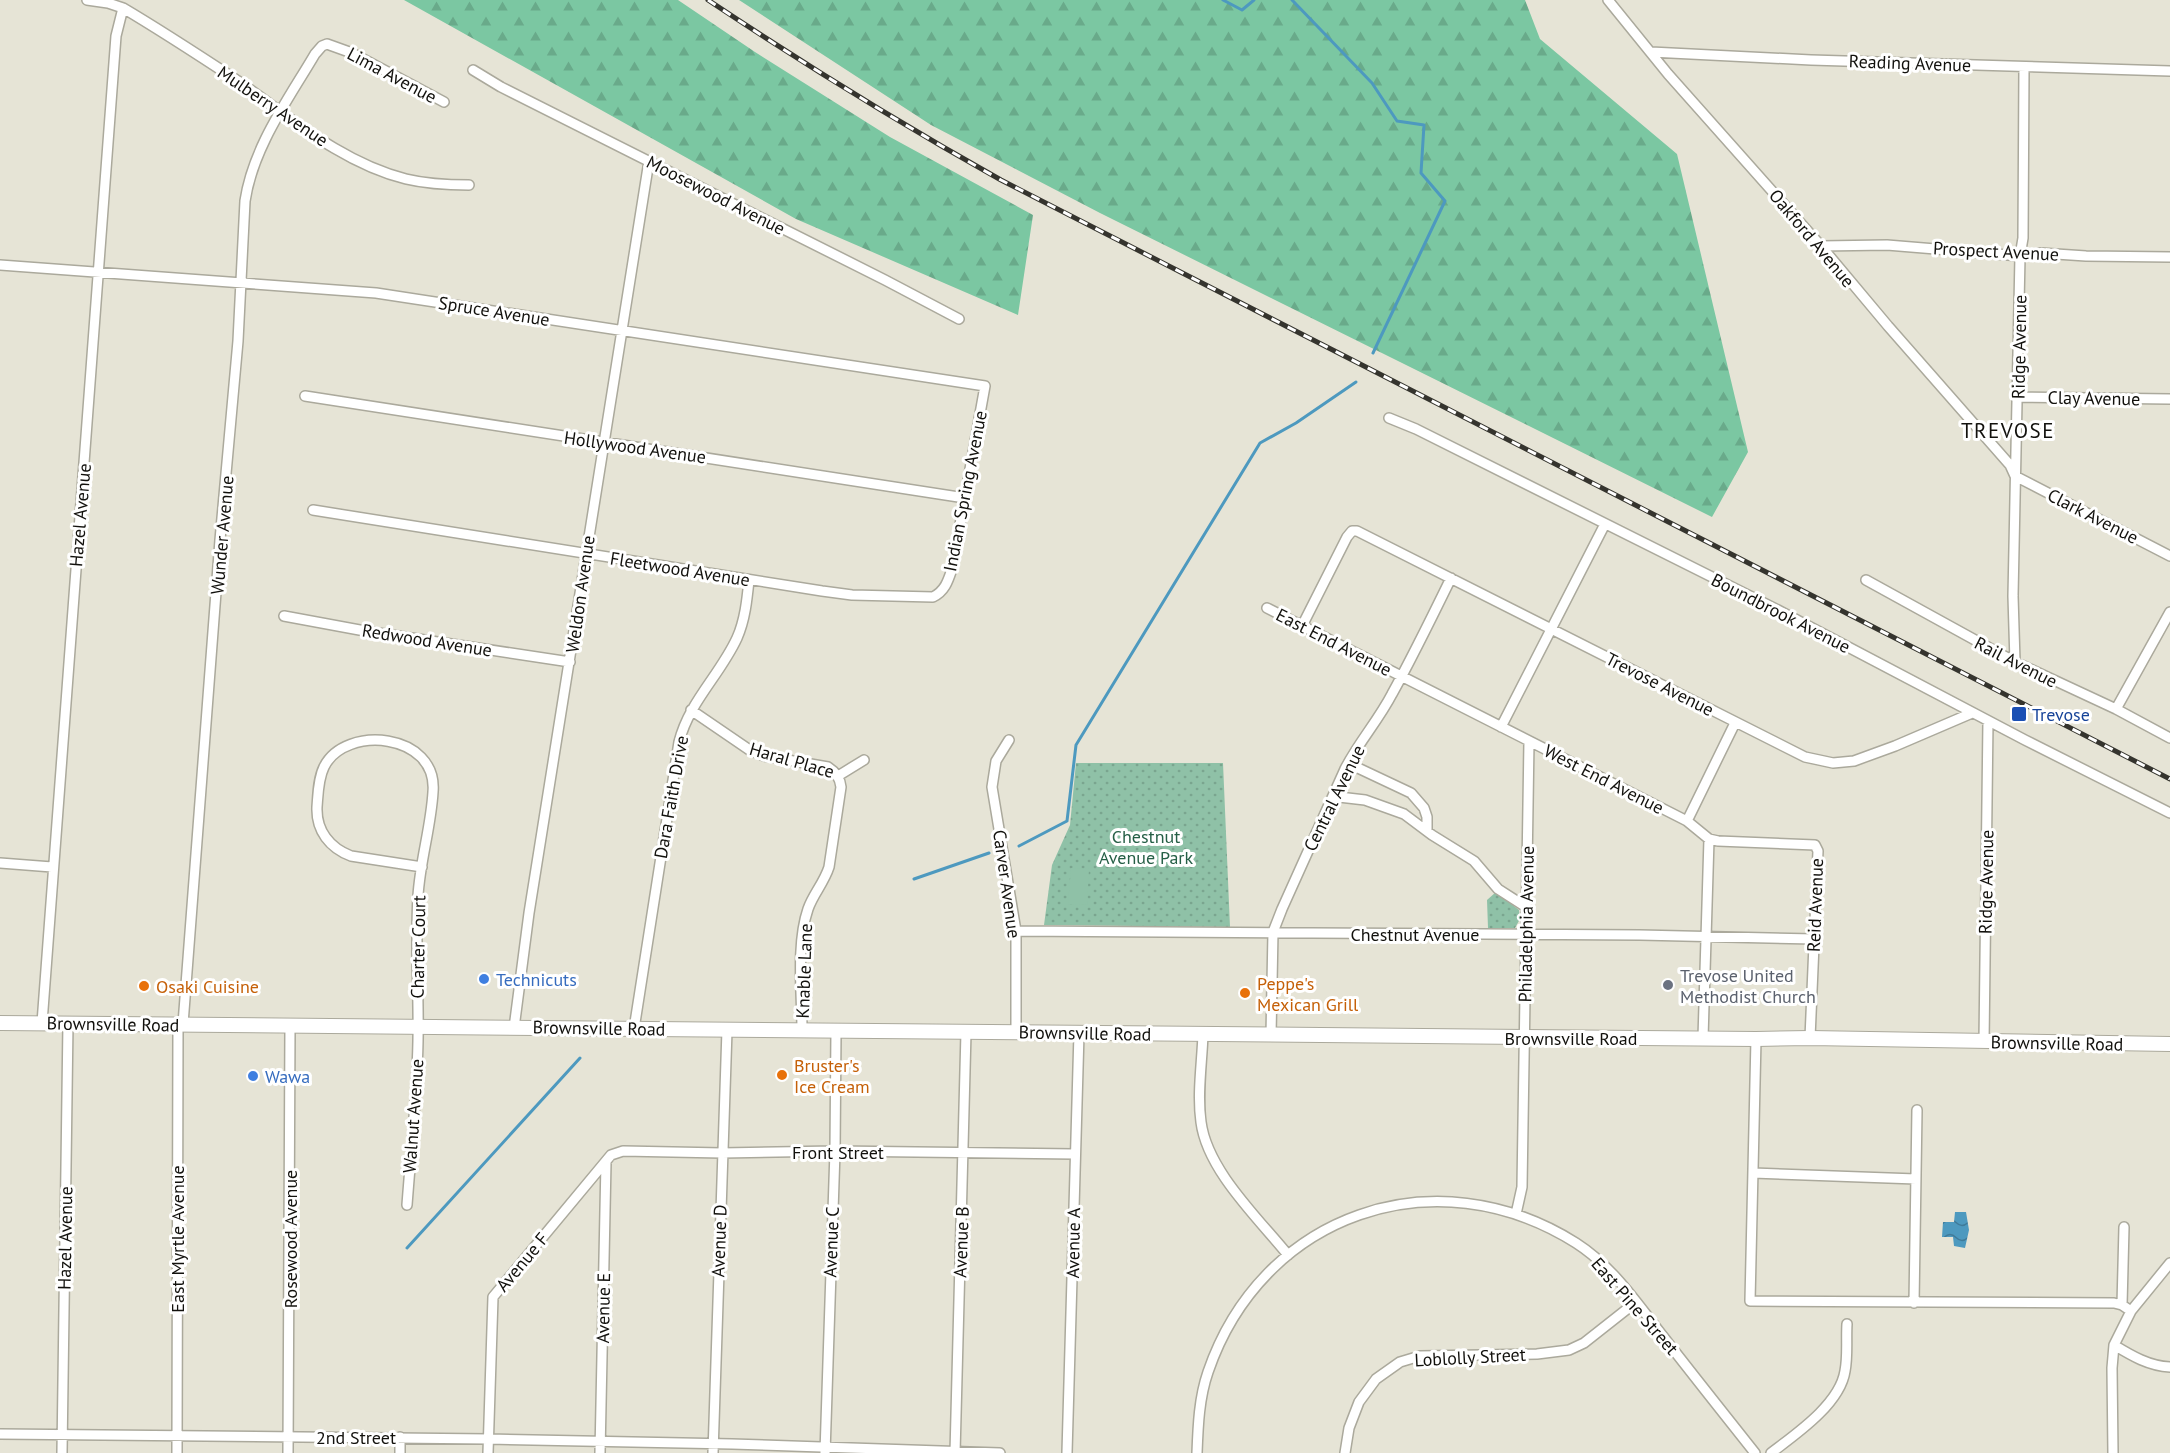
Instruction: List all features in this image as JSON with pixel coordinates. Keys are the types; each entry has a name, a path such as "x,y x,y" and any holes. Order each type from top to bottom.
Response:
{"street":[{"name":"Mulberry Avenue","path":"87,0 123,8 237,80 281,113 336,149 386,173 426,183 469,185"},
{"name":"Oakford Avenue","path":"1608,0 1668,74 1821,246 2010,465 2015,476"},
{"name":"Hazel Avenue","path":"42,1023 116,36 123,8"},
{"name":"Lima Avenue","path":"311,60 322,46 334,45 444,102"},
{"name":"Reading Avenue","path":"1651,52 1811,60 1931,62 2024,68 2068,67 2170,71"},
{"name":"Wunder Avenue","path":"180,1024 236,363 245,201 248,179 258,155 311,60"},
{"name":"Ridge Avenue","path":"2015,662 2013,596 2020,256 2023,238 2024,68"},
{"name":"Moosewood Avenue","path":"473,70 501,87 959,319"},
{"name":"Weldon Avenue","path":"513,1028 529,913 649,161"},
{"name":"Prospect Avenue","path":"1821,246 1887,245 2020,256 2041,253 2170,257"},
{"name":"Spruce Avenue","path":"0,265 376,293 985,386"},
{"name":"Indian Spring Avenue","path":"940,594 948,582 952,569 985,386"},
{"name":"Hollywood Avenue","path":"305,396 965,498"},
{"name":"Clay Avenue","path":"2018,397 2170,399"},
{"name":"Boundbrook Avenue","path":"1389,418 1416,429 1774,608 1988,722 2170,813"},
{"name":"Clark Avenue","path":"2015,476 2170,556"},
{"name":"Fleetwood Avenue","path":"313,510 852,595 927,598 940,594"},
{"path":"1501,727 1605,524"},
{"name":"Trevose Avenue","path":"1302,626 1347,537 1352,531 1357,531 1805,757 1844,763 1895,746 1972,713"},
{"name":"Central Avenue","path":"1270,1035 1273,932 1329,802 1356,747 1379,716 1451,578"},
{"name":"Dara Faith Drive","path":"634,1029 679,742 691,710 737,638 746,609 749,580"},
{"name":"Rail Avenue","path":"1866,580 2015,662 2170,738"},
{"name":"East End Avenue","path":"1267,608 1401,676"},
{"path":"2116,710 2170,612"},
{"name":"Redwood Avenue","path":"284,616 365,631 570,662"},
{"name":"West End Avenue","path":"1401,676 1686,821 1709,839"},
{"name":"Haral Place","path":"691,710 751,751 764,756 828,767 838,776 864,760"},
{"name":"Ridge Avenue","path":"1984,1042 1988,722"},
{"path":"1686,821 1735,723"},
{"name":"Carver Avenue","path":"1009,740 996,761 992,787 1016,931 1016,1032"},
{"name":"Philadelphia Avenue","path":"1516,1214 1522,1187 1529,741"},
{"name":"Charter Court","path":"418,1027 417,912 433,792 430,771 426,762 412,749 394,742 357,742 339,750 329,758 321,775 318,820 327,840 351,856 422,867"},
{"path":"1345,769 1358,768 1411,794 1424,808 1428,831"},
{"name":"Knable Lane","path":"802,1030 804,928 808,909 826,878 829,867 841,787 838,776"},
{"path":"1329,802 1339,797 1379,803 1404,814 1474,861 1498,889 1526,907"},
{"path":"1703,1038 1709,839"},
{"name":"Reid Avenue","path":"1709,839 1815,845 1818,851 1810,1038"},
{"path":"0,863 52,867"},
{"name":"Chestnut Avenue","path":"1016,931 1525,934 1815,939"},
{"name":"Brownsville Road","path":"0,1023 1756,1040 1810,1038 2170,1044"},
{"name":"Hazel Avenue","path":"62,1453 68,1023"},
{"name":"East Myrtle Avenue","path":"177,1453 180,1024"},
{"name":"Rosewood Avenue","path":"288,1453 290,1026"},
{"name":"Walnut Avenue","path":"407,1205 418,1027"},
{"name":"Avenue D","path":"713,1448 727,1030"},
{"name":"Avenue C","path":"825,1450 835,1151 836,1031"},
{"name":"Avenue B","path":"955,1453 966,1032"},
{"name":"Avenue A","path":"1067,1453 1079,1033"},
{"path":"1203,1034 1199,1109 1207,1149 1225,1178 1288,1255"},
{"path":"1756,1040 1750,1301 2126,1308 2170,1263"},
{"path":"1914,1303 1917,1110"},
{"name":"Front Street","path":"606,1162 611,1155 623,1151 722,1154 835,1151 1074,1154"},
{"name":"Avenue F","path":"488,1453 493,1297 606,1162"},
{"name":"Avenue E","path":"600,1453 606,1162"},
{"path":"1753,1173 1916,1179"},
{"name":"East Pine Street","path":"1197,1453 1201,1402 1207,1375 1217,1348 1250,1292 1288,1255 1337,1224 1395,1205 1433,1200 1455,1201 1516,1214 1553,1229 1590,1253 1609,1270 1636,1302 1755,1453"},
{"path":"2113,1453 2114,1346 2126,1308 2124,1227"},
{"name":"Loblolly Street","path":"1345,1453 1349,1428 1359,1402 1376,1379 1400,1362 1420,1356 1537,1354 1569,1350 1584,1343 1636,1302"},
{"path":"1771,1453 1809,1422 1834,1394 1845,1371 1847,1324"},
{"path":"2114,1346 2136,1358 2159,1366 2170,1367"},
{"name":"2nd Street","path":"0,1434 400,1437 601,1442 713,1448 1000,1453"},
{"path":"400,1437 400,1453"}],"green space":[{"path":"404,0 678,0 755,52 890,137 1033,215 1018,315 796,219"},
{"path":"739,0 1525,0 1540,39 1677,154 1748,452 1712,517 1100,213 931,125"},
{"name":"Chestnut Avenue Park","path":"1076,763 1223,763 1230,927 1044,925 1052,865 1070,825"},
{"path":"1071,868 1089,869 1087,905 1068,904"},
{"path":"1496,892 1519,910 1520,919 1515,928 1488,928 1487,900"}],"water":[{"path":"1955,1212 1966,1212 1969,1230 1965,1248 1954,1246 1953,1237 1942,1237 1943,1222 1954,1222"}],"waterway":[{"path":"1223,0 1242,10 1254,0"},
{"path":"1292,0 1372,83 1397,121 1424,125 1421,173 1445,201 1373,353"},
{"path":"1019,846 1067,821 1076,745 1260,443 1296,423 1356,382"},
{"path":"914,879 989,853"},
{"path":"407,1248 580,1058"}],"railway":[{"path":"708,0 853,93 1001,180 2170,779"}],"place":[{"name":"Trevose","path":"2019,714"},
{"name":"Technicuts","path":"484,979"},
{"name":"Trevose United Methodist Church","path":"1668,985"},
{"name":"Osaki Cuisine","path":"144,986"},
{"name":"Peppe's Mexican Grill","path":"1245,993"},
{"name":"Bruster's Ice Cream","path":"782,1075"},
{"name":"Wawa","path":"253,1076"}],"district":[{"name":"TREVOSE","path":"2008,430"}]}
